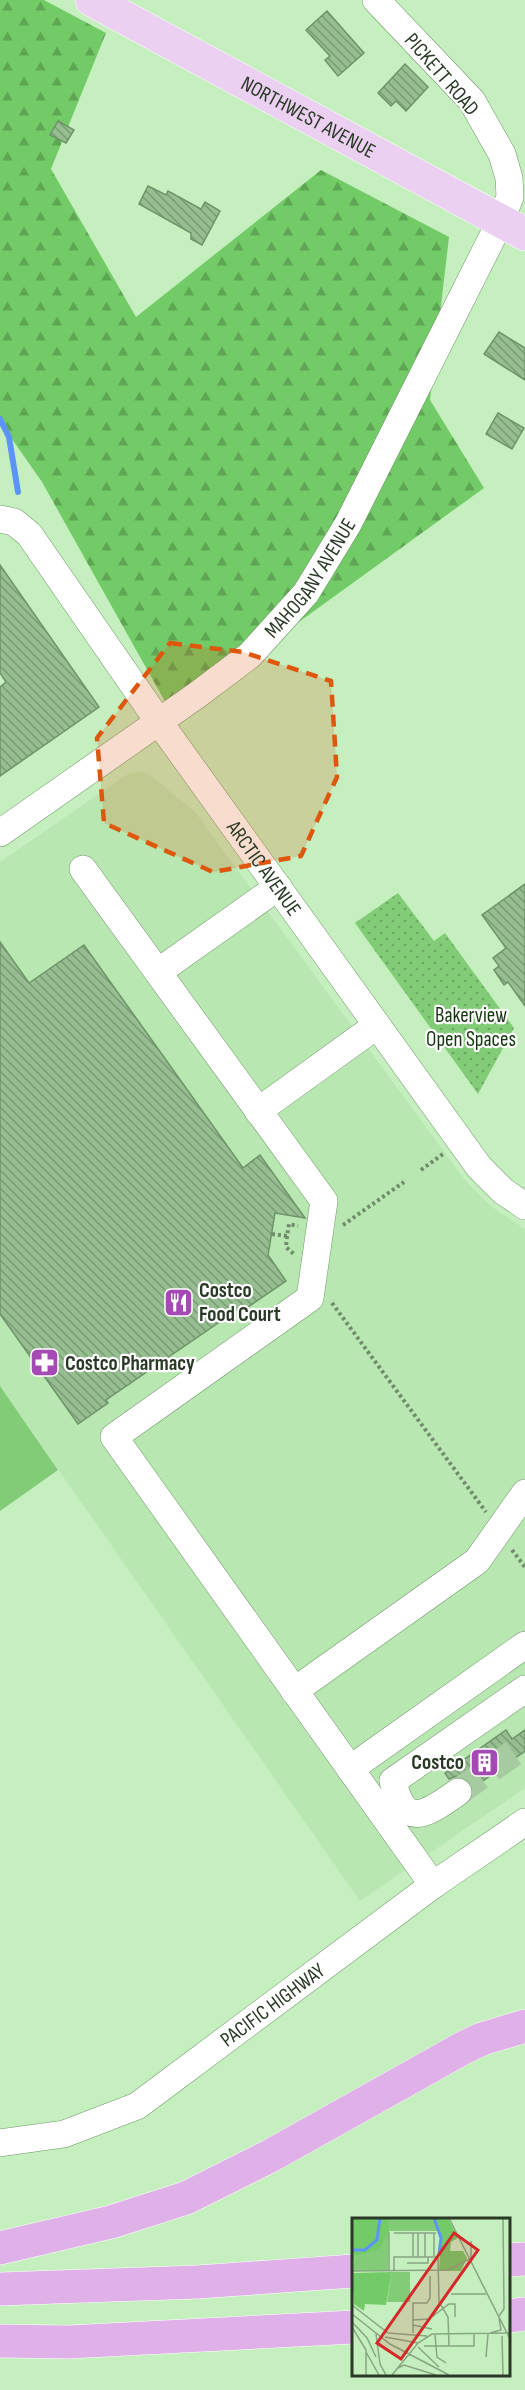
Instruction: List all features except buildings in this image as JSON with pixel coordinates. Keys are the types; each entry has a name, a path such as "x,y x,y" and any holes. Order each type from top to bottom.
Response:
{"highway":[{"path":"0,2248 111,2222 186,2198 270,2156 463,2048 482,2039 525,2026"},
{"path":"510,2260 525,2259"},
{"path":"0,2289 198,2282 352,2271"},
{"path":"510,2316 525,2313"},
{"path":"0,2341 69,2342 352,2328"}],"main road":[{"name":"NORTHWEST AVENUE","path":"92,0 512,228"}],"street":[{"name":"PICKETT ROAD","path":"376,0 472,101 502,154 509,178 512,228"},
{"name":"MAHOGANY AVENUE","path":"0,833 250,655 306,593 348,524 512,228"},
{"name":"ARCTIC AVENUE","path":"7,520 29,534 159,722 479,1167 503,1191 525,1206"},
{"path":"83,868 324,1201 310,1298 114,1437 433,1885"},
{"path":"158,972 278,887"},
{"path":"258,1111 376,1026"},
{"path":"294,1691 477,1561 525,1493"},
{"path":"350,1769 525,1645"},
{"path":"393,1781 525,1689"},
{"path":"417,1766 434,1766 525,1701"},
{"path":"373,1754 393,1781 400,1803 408,1812 418,1814 431,1811 458,1792"},
{"name":"PACIFIC HIGHWAY","path":"0,2143 64,2134 137,2106 433,1885 525,1822"}],"path":[{"path":"421,1170 446,1152"},
{"path":"335,1231 404,1182"},
{"path":"301,1260 285,1246 289,1224 308,1227"},
{"path":"272,1234 287,1236"},
{"path":"332,1302 492,1521"},
{"path":"508,1544 525,1567"}],"highlighted area":[{"path":"170,643 243,652 331,681 337,777 301,856 213,872 104,823 97,738"}],"shaded area":[{"path":"142,771 154,778 195,812 464,1179 492,1207 525,1229 525,1788 360,1901 0,1386 0,862 128,774"}],"green space":[{"path":"0,0 44,0 106,33 51,169 136,317 321,170 449,237 430,400 484,488 172,714 42,482 0,422"},
{"name":"Bakerview Open Spaces","path":"398,893 434,941 445,933 514,1028 478,1094 355,923"},
{"path":"0,1386 58,1470 0,1511"}],"waterway":[{"path":"0,419 9,437 18,492"}],"tunnel":[{"path":"458,1792 525,1745"}],"place":[{"name":"Costco Food Court","path":"178,1302"},
{"name":"Costco Pharmacy","path":"44,1363"},
{"name":"Costco","path":"485,1762"}]}
